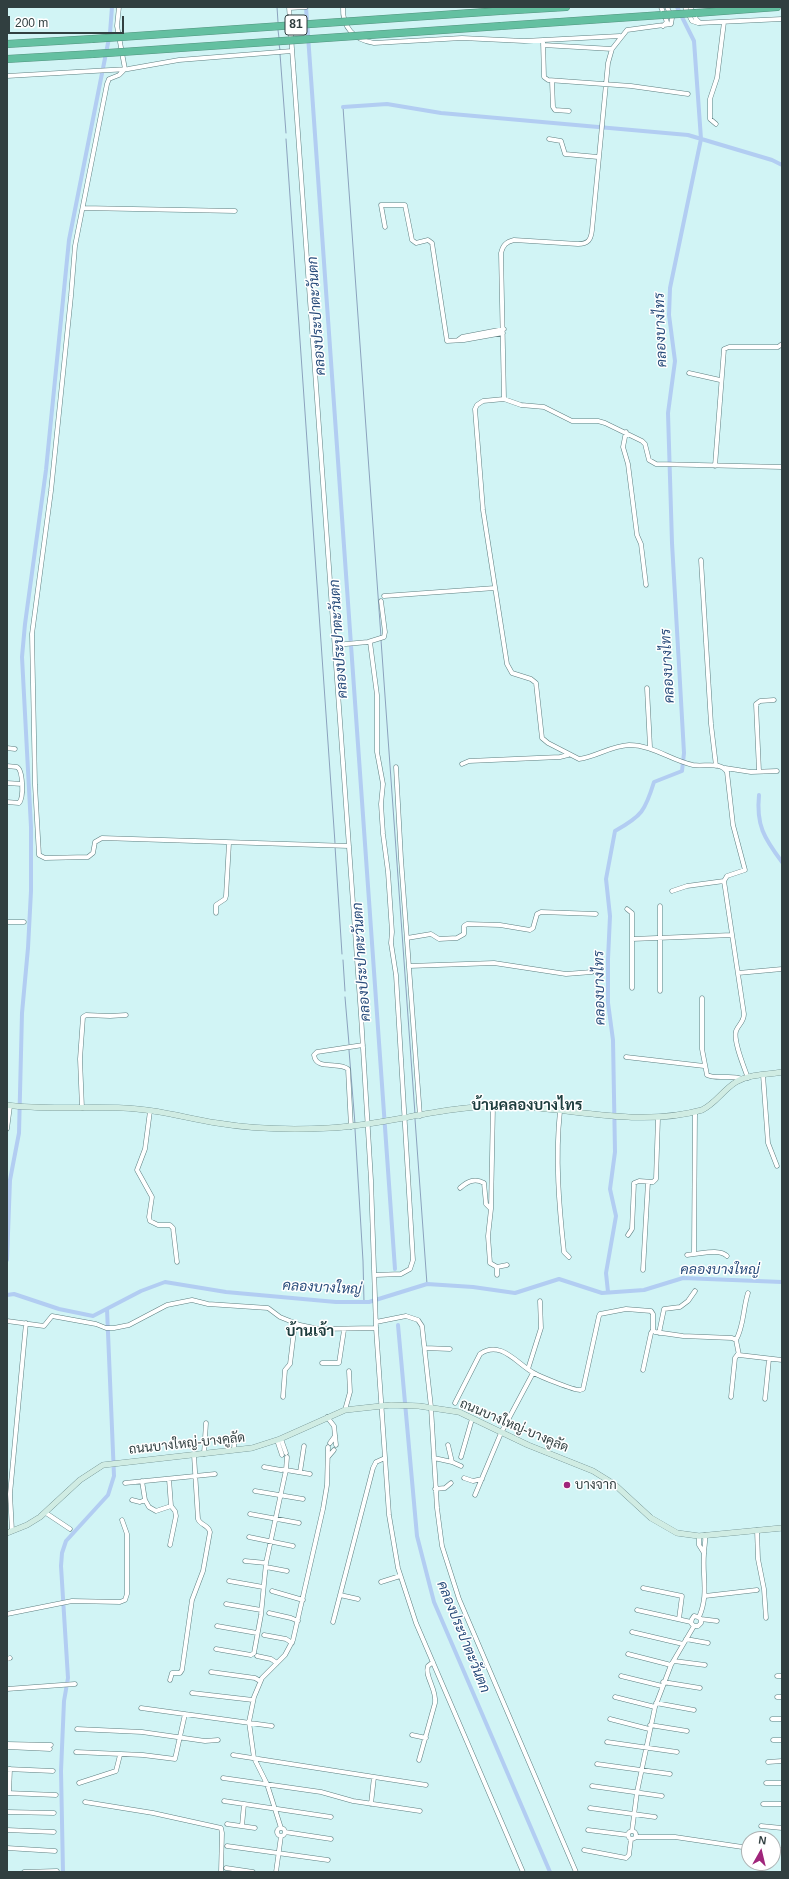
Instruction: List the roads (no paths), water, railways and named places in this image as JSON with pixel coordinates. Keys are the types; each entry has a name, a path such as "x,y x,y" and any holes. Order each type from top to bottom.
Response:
{"highway":[{"name":"81","path":"7,44 566,7"},
{"name":"81","path":"7,59 777,7"}],"street":[{"path":"119,7 117,26 125,69"},
{"path":"306,7 289,8 337,645 368,1124 376,1328 392,1540 400,1576 408,1601 524,1872"},
{"path":"343,7 342,17 346,28 367,42 374,44 462,38 612,49"},
{"path":"661,7 667,22 663,26"},
{"path":"504,399 502,247 506,243 514,240 585,244 590,240 605,84 612,49 620,36 629,29 669,25 672,21 666,7"},
{"path":"685,7 692,21 703,23 782,19"},
{"path":"690,7 697,21 703,23"},
{"path":"716,124 710,119 710,99 717,78 724,22"},
{"path":"543,43 620,36"},
{"path":"543,43 544,77 552,81 605,84 688,94"},
{"path":"7,76 125,69 179,60 292,50"},
{"path":"125,69 119,76 109,79 107,84 75,246 72,296 51,490 32,634 35,783 39,854 45,858 88,857 93,854 95,842 102,838 349,846"},
{"path":"552,81 553,107 556,110 569,111"},
{"path":"548,138 561,141 565,154 598,157"},
{"path":"385,227 382,205 405,205 412,240 416,242 428,240 432,243 446,340 458,340 462,337 504,331"},
{"path":"83,208 235,211"},
{"path":"715,466 722,352 726,348 778,347 782,344"},
{"path":"689,374 720,380"},
{"path":"777,771 759,772 691,764 680,761 650,748 628,745 616,747 582,759 575,758 542,738 536,683 531,679 512,673 508,668 483,510 475,409 477,405 483,401 504,399 521,405 544,407 572,421 600,421 638,438 645,444 647,457 651,462 666,465 782,467"},
{"path":"626,432 623,447 628,464 637,535 641,544 646,585"},
{"path":"701,560 711,724 716,766"},
{"path":"384,596 496,588"},
{"path":"337,645 379,640 385,635 381,601"},
{"path":"369,642 377,696 377,752 383,784 381,804 383,834 388,872 392,932 391,943 396,975 406,1118 412,1265 408,1272 401,1274 375,1275"},
{"path":"647,688 650,748"},
{"path":"759,772 756,704 760,701 774,700"},
{"path":"7,748 15,749"},
{"path":"462,764 470,761 560,756 568,754"},
{"path":"7,766 20,768 22,784 21,801 19,803 7,802"},
{"path":"396,767 417,1117"},
{"path":"725,768 728,776 733,825 745,870 727,876 724,881 744,1014 736,1036 745,1078"},
{"path":"7,783 22,784"},
{"path":"216,913 216,905 225,899 226,896 229,843"},
{"path":"672,891 687,886 724,881"},
{"path":"660,906 660,991"},
{"path":"627,909 632,913 632,988"},
{"path":"407,938 431,934 439,938 457,938 464,934 464,926 467,924 500,925 530,930 533,928 537,914 541,912 596,914"},
{"path":"7,922 24,922"},
{"path":"632,939 732,935"},
{"path":"409,966 494,963 566,974 592,972"},
{"path":"738,973 782,969"},
{"path":"702,998 702,1050 704,1066 709,1077 745,1078 782,1072"},
{"path":"82,1108 80,1067 83,1017 86,1015 126,1015"},
{"path":"354,1126 348,1069 343,1066 319,1063 315,1061 314,1056 317,1052 363,1045"},
{"path":"626,1057 704,1066"},
{"path":"763,1075 768,1143 777,1166"},
{"path":"7,1129 11,1106 29,1108 128,1108 233,1125 312,1128 354,1126 492,1106 608,1116 658,1118 695,1112 708,1107 729,1088 745,1078"},
{"path":"492,1106 491,1209 488,1236 489,1258 492,1266 497,1267 507,1265"},
{"path":"150,1111 145,1149 137,1170 152,1197 150,1221 155,1225 170,1225 173,1228 177,1262"},
{"path":"560,1111 557,1139 559,1188 564,1252 569,1257"},
{"path":"694,1254 695,1112"},
{"path":"628,1234 632,1229 633,1185 636,1182 654,1181 656,1175 658,1118"},
{"path":"460,1188 466,1182 471,1181 484,1183 486,1204 491,1209"},
{"path":"643,1270 648,1182"},
{"path":"687,1255 718,1252 724,1253 727,1256"},
{"path":"497,1267 497,1275"},
{"path":"659,1333 664,1309 680,1308 688,1301 694,1290"},
{"path":"731,1397 735,1358 738,1354 736,1340 741,1329 743,1310 748,1293"},
{"path":"7,1321 46,1326 48,1319 52,1316 96,1324 106,1328 114,1328 129,1325 167,1305 192,1300 208,1304 268,1308 280,1317 295,1324 319,1329 344,1330 376,1328"},
{"path":"528,1369 541,1328 540,1301"},
{"path":"453,1406 475,1361 482,1352 494,1350 504,1351 533,1373 578,1390 583,1389 600,1314 626,1309 651,1311 653,1314 653,1330 651,1333 644,1370"},
{"path":"376,1322 406,1316 418,1320 422,1326 431,1407 435,1490 442,1546 459,1599 489,1665 576,1872"},
{"path":"10,1532 10,1494 26,1323"},
{"path":"283,1397 285,1370 290,1364 295,1324"},
{"path":"322,1363 339,1363 344,1330"},
{"path":"653,1330 659,1333 683,1336 732,1338 736,1340"},
{"path":"425,1348 450,1349"},
{"path":"738,1354 742,1356 782,1360"},
{"path":"765,1399 769,1359"},
{"path":"345,1410 350,1392 349,1371"},
{"path":"475,1495 501,1433 533,1373"},
{"name":"ถนนบางใหญ่-บางคูลัด","path":"10,1532 27,1525 46,1513 87,1474 99,1466 121,1461 204,1454 260,1447 345,1410 391,1405 431,1407 453,1406 472,1419 501,1433 594,1471 610,1480 661,1525 677,1533 699,1536 782,1528"},
{"path":"327,1417 334,1426 336,1445"},
{"path":"461,1457 472,1419"},
{"path":"204,1454 206,1423"},
{"path":"234,1450 235,1433"},
{"path":"331,1839 285,1832 280,1828 267,1784 254,1758 251,1742 250,1722 253,1700 260,1681 285,1655 292,1643 324,1509 328,1457 327,1453 329,1445 335,1436"},
{"path":"216,1649 253,1655 261,1610 270,1541 282,1495 286,1469 285,1457 279,1439"},
{"path":"448,1445 452,1462"},
{"path":"300,1472 304,1446"},
{"path":"328,1457 334,1450"},
{"path":"170,1680 172,1673 180,1673 182,1670 192,1600 203,1572 210,1532 208,1527 199,1521 194,1455"},
{"path":"334,1622 373,1468 376,1462 385,1458"},
{"path":"434,1458 452,1462 461,1466"},
{"path":"264,1466 310,1474"},
{"path":"125,1483 216,1474"},
{"path":"464,1478 473,1481 482,1479"},
{"path":"169,1479 171,1506 175,1511 176,1516 170,1545"},
{"path":"142,1481 145,1500 149,1507 156,1511 171,1506"},
{"path":"435,1490 445,1488 451,1483"},
{"path":"255,1491 303,1498"},
{"path":"132,1500 140,1502 145,1500"},
{"path":"46,1513 70,1529"},
{"path":"250,1514 299,1523"},
{"path":"7,1614 55,1604 72,1602 120,1602 125,1600 127,1594 127,1534 122,1520"},
{"path":"757,1530 758,1559 764,1589 766,1618"},
{"path":"637,1610 700,1625 705,1596 705,1535"},
{"path":"699,1536 699,1545 704,1553"},
{"path":"249,1537 293,1546"},
{"path":"245,1561 287,1571"},
{"path":"381,1582 400,1576"},
{"path":"229,1581 263,1587"},
{"path":"644,1588 682,1596 679,1619"},
{"path":"705,1596 757,1590"},
{"path":"272,1591 299,1597 303,1600"},
{"path":"340,1595 358,1599"},
{"path":"226,1604 261,1610"},
{"path":"269,1613 298,1621"},
{"path":"584,1850 626,1858 629,1855 629,1837 632,1831 633,1814 649,1727 662,1684 693,1624 693,1617 717,1622"},
{"path":"217,1626 257,1633"},
{"path":"632,1632 683,1644"},
{"path":"264,1634 286,1639 292,1643"},
{"path":"686,1639 708,1643"},
{"path":"628,1654 673,1663 705,1666"},
{"path":"257,1656 271,1659 277,1663"},
{"path":"419,1760 436,1698 426,1670 433,1662"},
{"path":"211,1672 255,1678 260,1681"},
{"path":"621,1676 662,1684 700,1688"},
{"path":"7,1689 73,1684"},
{"path":"192,1693 253,1700"},
{"path":"615,1697 655,1705 694,1710"},
{"path":"776,1697 782,1697"},
{"path":"142,1708 272,1726"},
{"path":"76,1752 143,1755 175,1759 185,1714"},
{"path":"610,1719 649,1727 687,1731"},
{"path":"772,1719 782,1719"},
{"path":"77,1729 142,1732 205,1741 218,1740"},
{"path":"412,1734 426,1738"},
{"path":"774,1740 782,1740"},
{"path":"607,1742 677,1752"},
{"path":"7,1744 51,1747 7,1748"},
{"path":"79,1782 116,1771 120,1754"},
{"path":"233,1755 426,1785"},
{"path":"768,1762 782,1761"},
{"path":"597,1764 670,1774"},
{"path":"53,1770 9,1769 8,1793 56,1795"},
{"path":"371,1804 374,1777"},
{"path":"223,1778 328,1793 371,1804 420,1812"},
{"path":"766,1783 782,1783"},
{"path":"592,1786 662,1796"},
{"path":"224,1801 331,1816"},
{"path":"85,1802 114,1805 218,1826 222,1833 221,1872"},
{"path":"242,1826 244,1804"},
{"path":"763,1804 782,1804"},
{"path":"590,1808 655,1817"},
{"path":"7,1812 54,1813"},
{"path":"228,1824 255,1828"},
{"path":"761,1826 782,1828"},
{"path":"280,1828 277,1833 281,1836"},
{"path":"7,1830 54,1832"},
{"path":"588,1830 629,1837 675,1837 741,1847"},
{"path":"632,1831 635,1832 636,1837"},
{"path":"276,1872 281,1836 285,1832"},
{"path":"227,1846 328,1860"},
{"path":"7,1848 55,1851"},
{"path":"226,1868 253,1872"},
{"path":"24,1872 57,1871"}],"waterway":[{"path":"7,1260 10,1180 19,1133 22,1013 28,948 31,891 31,827 22,657 25,624 46,470 69,240 110,33 112,7"},
{"path":"277,7 278,22"},
{"name":"คลองประปาตะวันตก","path":"306,7 395,1269"},
{"name":"คลองบางไทร","path":"608,1292 606,1273 616,1216 610,1189 615,1152 613,1040 608,1003 610,916 606,879 615,831 637,817 641,812 648,800 654,782 682,771 684,753 672,543 668,413 675,361 669,315 670,288 701,139 694,41 677,7"},
{"path":"278,30 279,38"},
{"path":"279,44 280,50"},
{"path":"280,54 286,133"},
{"path":"343,107 387,104 441,113 688,135 772,160 782,165"},
{"path":"343,107 381,637"},
{"path":"286,139 335,843"},
{"path":"381,640 415,1114"},
{"path":"759,795 758,806 760,823 770,846 782,862"},
{"path":"335,846 342,954"},
{"path":"343,960 345,991"},
{"path":"345,997 349,1044"},
{"path":"349,1050 355,1124"},
{"path":"415,1119 427,1284"},
{"path":"355,1129 364,1302"},
{"name":"คลองบางใหญ่","path":"7,1295 14,1294 59,1309 93,1316 141,1291 165,1282 226,1292 336,1302 369,1302 427,1284 473,1287 515,1293 559,1279 602,1293 644,1290 683,1278 782,1282"},
{"path":"63,1872 61,1771 64,1701 68,1678 61,1566 62,1553 66,1541 108,1495 114,1476 107,1309"},
{"name":"คลองประปาตะวันตก","path":"398,1325 417,1536 434,1602 550,1872"}],"place":[{"name":"บางจาก","path":"567,1485"}],"district":[{"name":"บ้านคลองบางไทร","path":"527,1106"},
{"name":"บ้านเจ้า","path":"310,1332"}]}
